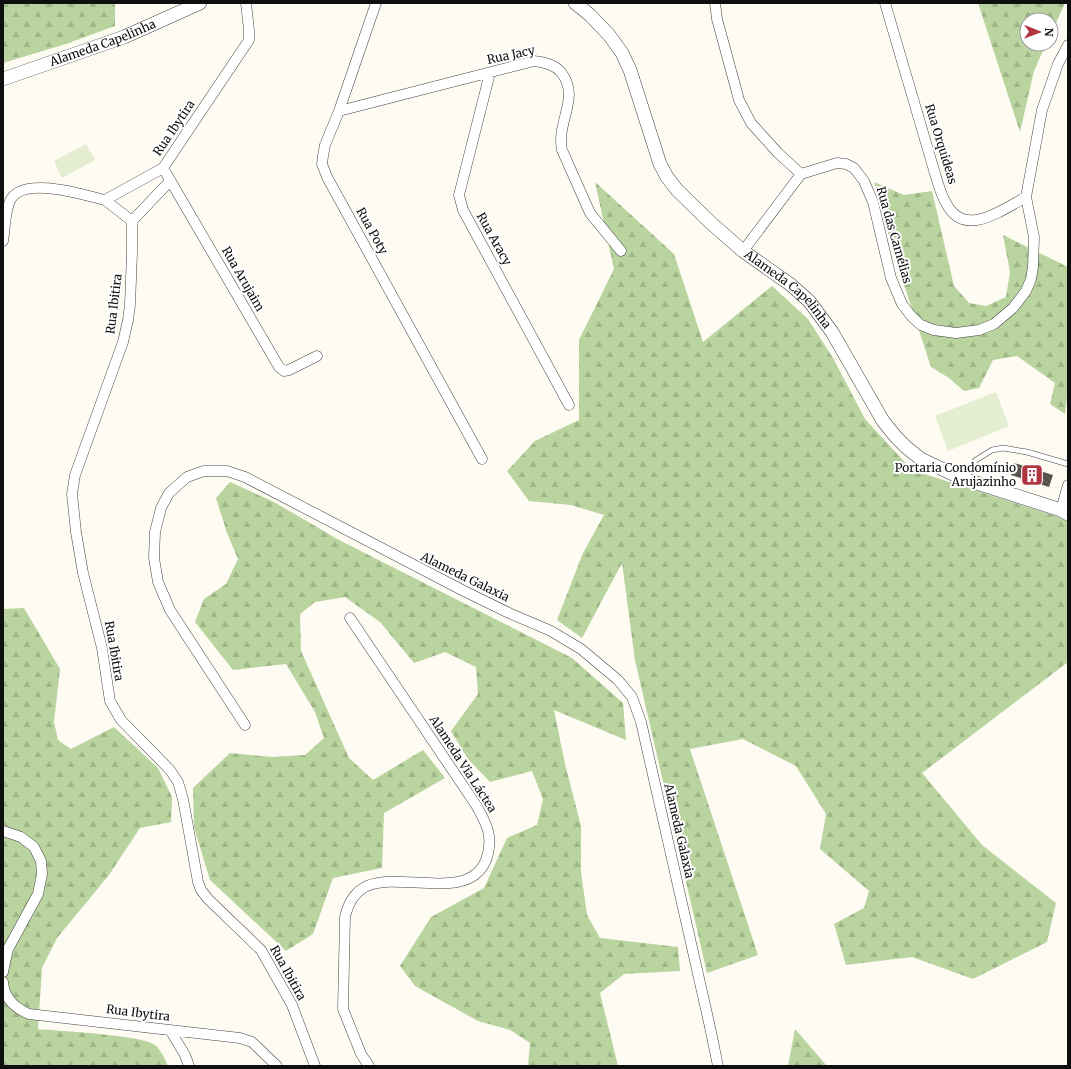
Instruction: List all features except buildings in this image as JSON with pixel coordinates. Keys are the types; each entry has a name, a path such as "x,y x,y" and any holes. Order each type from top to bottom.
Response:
{"street":[{"name":"Rua Ibytira","path":"105,200 162,168 249,40 246,3"},
{"name":"Rua Poty","path":"376,3 339,111 325,145 322,164 327,177 482,459"},
{"name":"Alameda Capelinha","path":"575,3 590,15 609,35 622,53 630,70 660,164 667,177 677,190 743,251 791,284 809,301 832,332 883,421 896,437 921,459 961,478 1065,512"},
{"path":"715,3 716,19 739,100 751,123 778,153 800,174 743,251"},
{"name":"Rua Orquideas","path":"885,3 936,177 946,204 954,215 967,221 983,219 1026,197"},
{"name":"Alameda Capelinha","path":"3,79 124,37 194,4"},
{"name":"Rua das Camélias","path":"800,174 837,162 854,168 864,181 873,202 891,278 902,304 912,317 921,325 934,330 956,333 979,330 994,324 1013,308 1026,291 1031,279 1034,237 1026,197 1042,110 1058,64 1068,45"},
{"name":"Rua Jacy","path":"339,111 534,61 544,62 558,68 566,78 570,90 569,103 561,129 560,141 562,150 590,213 621,251"},
{"name":"Rua Aracy","path":"490,73 459,195 463,210 569,404"},
{"name":"Rua Arujaim","path":"162,168 279,367 284,371 289,370 317,356"},
{"path":"3,241 10,201 14,195 19,192 32,188 51,188 105,200 132,221 170,182"},
{"name":"Rua Ibitira","path":"132,221 132,253 128,320 123,342 75,475 72,494 76,532 83,572 102,648 107,688 110,701 120,720 170,770 178,782 183,799 194,864 201,890 208,899 261,950 292,1005 315,1066"},
{"name":"Alameda Galaxia","path":"245,725 170,610 158,582 154,558 155,532 161,508 170,493 187,477 204,471 227,472 244,478 464,592 551,631 581,649 618,680 632,697 641,722 718,1066"},
{"path":"1065,512 1068,485"},
{"name":"Alameda Via Láctea","path":"350,618 476,805 486,822 490,837 489,852 484,864 475,875 462,882 380,882 367,886 356,893 348,904 345,917 344,1009 361,1054 369,1066"},
{"path":"3,831 21,837 34,847 41,861 42,874 38,894 8,949 3,972"},
{"name":"Rua Ibytira","path":"3,982 3,988 9,1001 18,1009 29,1014 228,1036 252,1042 277,1066"},
{"path":"170,1030 185,1055 189,1066"}],"lane":[{"path":"961,478 976,460 992,450 1003,448 1027,452 1068,464"}],"green space":[{"path":"3,3 115,3 115,26 66,44 3,63"},
{"path":"978,3 1065,3 1059,16 1059,12 1019,12 1019,52 1042,52 1034,71 1020,132"},
{"path":"86,144 95,160 62,178 54,161"},
{"path":"595,182 674,254 703,342 772,286 808,319 833,358 865,419 912,470 1068,520 1068,662 922,773 982,845 1056,903 1047,942 973,979 912,957 846,965 834,924 864,908 869,891 820,849 826,814 796,766 743,739 690,749 758,955 707,973 635,660 622,563 582,638 557,620 583,553 604,515 571,505 529,501 507,471 535,441 579,420 579,340 614,269"},
{"path":"874,182 904,195 932,191 954,286 969,303 986,306 1006,297 1010,272 1003,235 1068,267 1068,389 1065,414 1050,404 1055,383 1017,356 993,360 979,388 964,391 949,378 931,367 893,251"},
{"path":"996,392 1009,426 948,451 935,416"},
{"path":"230,482 274,502 339,540 572,658 623,703 626,740 554,710 565,764 581,826 581,872 587,915 600,938 678,947 680,971 624,974 600,993 618,1066 528,1066 530,1043 510,1030 478,1021 415,986 400,966 431,917 484,888 507,838 537,825 543,799 532,771 490,782 468,759 451,731 478,694 476,667 445,652 414,663 380,622 345,597 315,602 300,614 301,651 349,758 373,780 423,750 445,778 384,813 382,868 333,878 313,934 286,951 210,880 194,827 193,788 230,753 272,757 305,755 324,738 315,712 286,664 233,670 195,622 204,599 226,584 238,559 227,533 216,498"},
{"path":"24,608 60,669 54,722 58,740 71,749 114,727 158,768 172,797 171,822 140,828 109,875 57,938 42,968 38,1029 118,1036 147,1042 157,1047 168,1066 3,1066 3,609"},
{"path":"795,1029 827,1066 788,1066"}],"place":[{"name":"Portaria Condomínio Arujazinho","path":"1032,475"}]}
